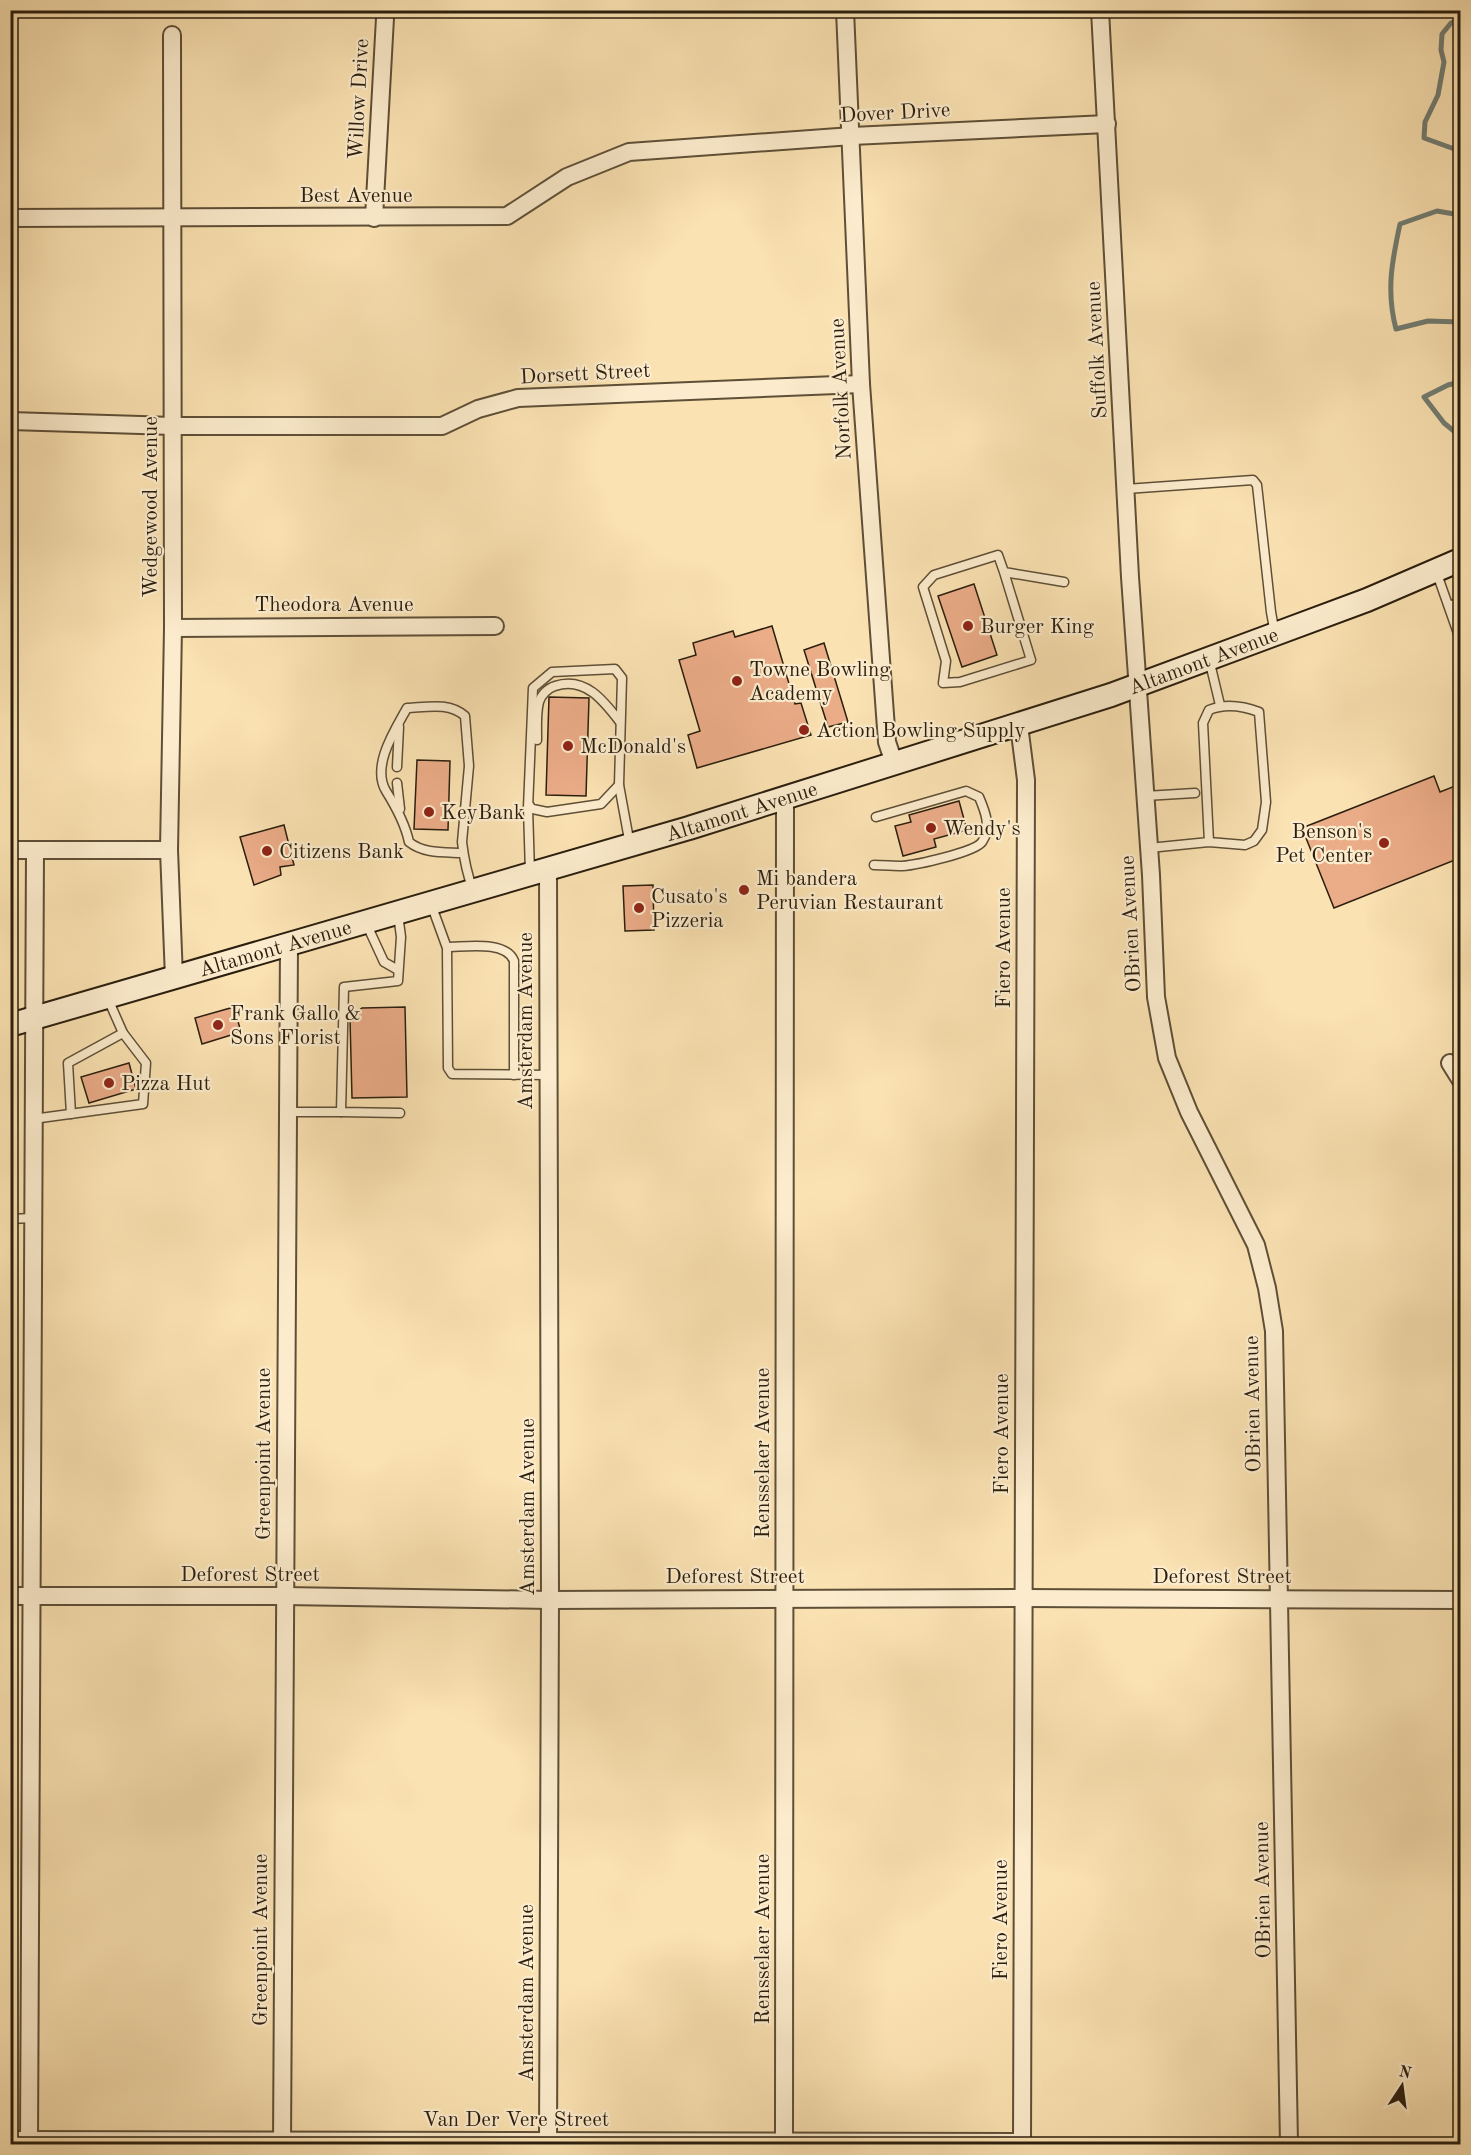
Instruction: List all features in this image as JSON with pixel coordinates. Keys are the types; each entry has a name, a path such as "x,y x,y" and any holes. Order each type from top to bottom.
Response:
{"main road":[{"name":"Altamont Avenue","path":"10,1025 630,845 1138,687 1367,600 1461,560"}],"street":[{"name":"Norfolk Avenue","path":"845,10 861,384 887,742 894,763"},
{"name":"Suffolk Avenue","path":"1100,10 1138,687"},
{"name":"Willow Drive","path":"374,218 385,18"},
{"name":"Wedgewood Avenue","path":"172,35 173,628 169,850 174,978"},
{"name":"Dover Drive","path":"685,149 852,136 1107,124"},
{"name":"Best Avenue","path":"10,218 507,216 567,177 629,152 685,149"},
{"name":"Dorsett Street","path":"10,421 173,426 442,426 478,409 518,398 861,384"},
{"name":"Theodora Avenue","path":"173,628 495,626"},
{"name":"OBrien Avenue","path":"1138,687 1156,997 1167,1058 1189,1112 1256,1245 1267,1288 1274,1330 1289,2145"},
{"name":"Fiero Avenue","path":"1019,725 1026,780 1022,2143"},
{"name":"Rensselaer Avenue","path":"784,2143 785,798"},
{"path":"10,850 169,850"},
{"path":"29,2143 35,850"},
{"name":"Amsterdam Avenue","path":"539,872 548,1075 550,1600 548,2143"},
{"name":"Greenpoint Avenue","path":"282,2143 289,945"},
{"path":"1450,1063 1461,1079"},
{"name":"Deforest Street","path":"10,1596 284,1596 550,1600 1279,1598 1461,1600"},
{"name":"Van Der Vere Street","path":"10,2140 29,2143 1022,2143"}],"lane":[{"path":"1126,489 1253,480 1257,484 1270,612 1275,635"},
{"path":"998,555 1004,572 1031,660 960,682 943,683 946,661 923,588 934,575 998,555"},
{"path":"1435,571 1461,639"},
{"path":"1004,572 1064,582"},
{"path":"1449,606 1461,602"},
{"path":"1209,659 1220,705"},
{"path":"539,872 528,808 533,688 552,672 615,669 622,678 619,785 630,845"},
{"path":"528,808 533,798 539,699 549,688 559,684 583,685 603,699 621,722"},
{"path":"1149,848 1209,842 1245,845 1254,841 1262,830 1266,802 1259,712 1246,707 1220,705 1209,710 1203,723 1209,842"},
{"path":"463,853 436,852 417,848 409,842 407,830 381,780 382,762 392,735 407,708 438,706 456,708 465,716 469,766 462,842 465,870 473,891"},
{"path":"397,767 399,723"},
{"path":"397,783 400,815"},
{"path":"528,808 548,812 601,804 619,785"},
{"path":"874,865 903,866 924,863 977,847 983,840 986,829 986,815 979,797 966,791 876,817"},
{"path":"1145,796 1195,793"},
{"path":"430,903 447,947 448,1068 452,1074 548,1075"},
{"path":"341,1112 344,987 398,981 401,937 398,913"},
{"path":"366,922 384,962 398,970"},
{"path":"447,947 492,947 508,951 512,956 514,961 514,1075"},
{"path":"32,1119 143,1104 146,1063 123,1032 108,998"},
{"path":"71,1114 68,1063 123,1032"},
{"path":"288,1112 400,1113"},
{"path":"10,1219 32,1218"}],"building":[{"name":"Burger King","path":"974,584 997,655 962,667 938,596"},
{"name":"Towne Bowling Academy","path":"772,626 795,704 801,703 811,735 697,768 688,735 700,731 679,660 696,655 693,643 733,631 735,637"},
{"path":"824,643 848,722 828,727 804,650"},
{"name":"McDonald's","path":"549,697 589,698 586,796 546,795"},
{"path":"417,760 450,761 448,830 414,829"},
{"name":"Benson's Pet Center","path":"1434,776 1440,792 1460,784 1460,858 1334,908 1302,828"},
{"name":"Wendy's","path":"959,801 967,830 934,839 936,847 903,856 895,826 911,822 909,815"},
{"name":"Citizens Bank","path":"284,825 294,865 280,867 281,875 254,885 240,837"},
{"name":"Cusato's Pizzeria","path":"653,885 654,930 625,931 623,886"},
{"name":"Frank Gallo & Sons Florist","path":"234,1007 241,1032 202,1044 195,1018"},
{"path":"405,1007 407,1097 352,1098 350,1018 362,1008"},
{"name":"Pizza Hut","path":"129,1063 136,1089 89,1103 81,1077"}],"waterway":[{"path":"1460,19 1451,23 1442,34 1441,50 1444,62 1438,95 1425,122 1424,138 1460,151"},
{"path":"1460,215 1437,211 1400,224 1391,289 1396,329 1428,321 1460,322"},
{"path":"1460,382 1448,385 1424,397 1444,423 1460,436"}],"place":[{"name":"Burger King","path":"968,626"},
{"name":"Towne Bowling Academy","path":"737,681"},
{"name":"Action Bowling Supply","path":"804,730"},
{"name":"McDonald's","path":"568,746"},
{"name":"KeyBank","path":"429,812"},
{"name":"Wendy's","path":"931,828"},
{"name":"Benson's Pet Center","path":"1384,843"},
{"name":"Citizens Bank","path":"267,851"},
{"name":"Mi bandera Peruvian Restaurant","path":"744,890"},
{"name":"Cusato's Pizzeria","path":"639,908"},
{"name":"Frank Gallo & Sons Florist","path":"218,1025"},
{"name":"Pizza Hut","path":"109,1083"}]}
